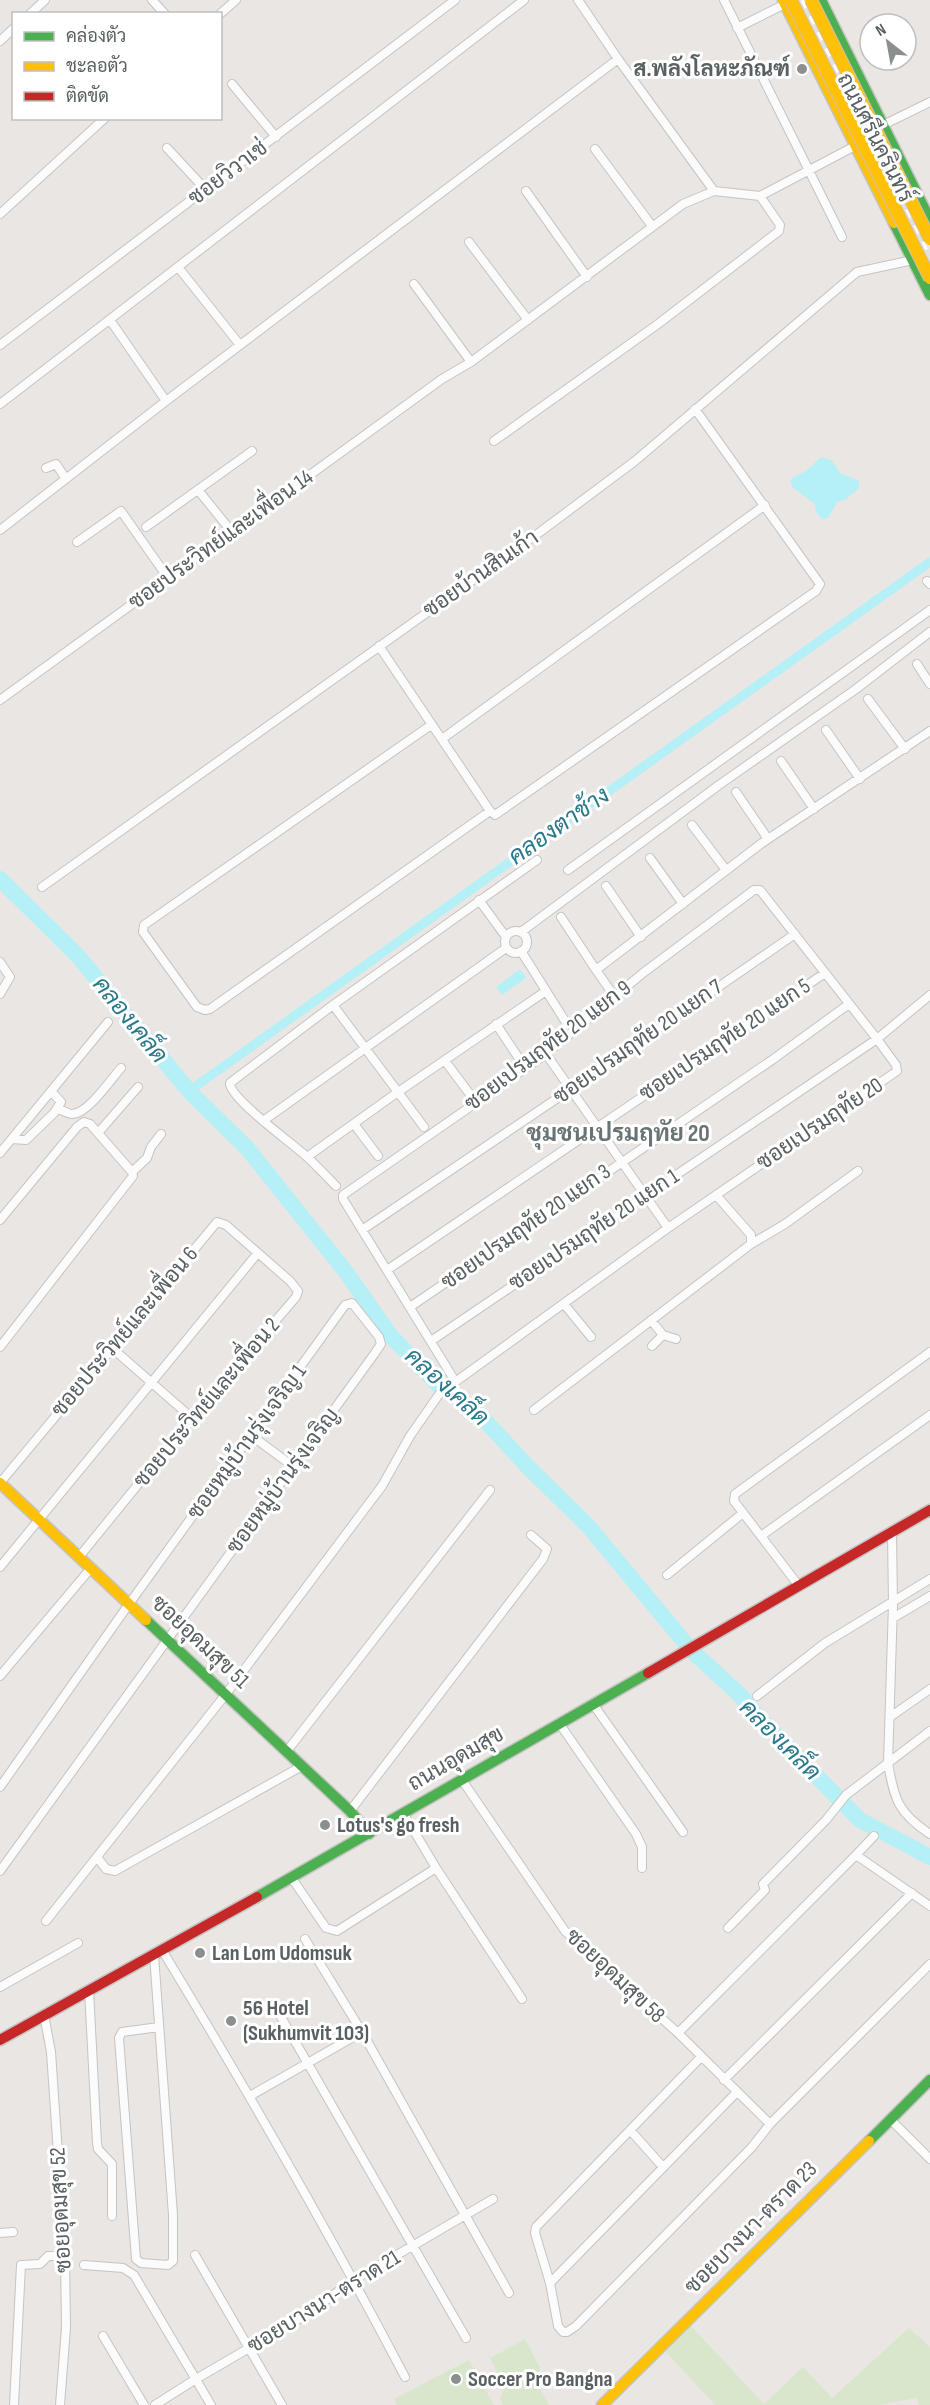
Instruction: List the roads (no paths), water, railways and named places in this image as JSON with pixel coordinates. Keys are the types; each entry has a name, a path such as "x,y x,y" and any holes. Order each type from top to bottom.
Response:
{"main road":[{"path":"811,0 930,239"},
{"name":"ถนนศรีนครินทร์","path":"820,0 930,220"},
{"path":"786,1 930,278"},
{"name":"ถนนศรีนครินทร์","path":"786,1 799,33 930,295"},
{"path":"799,33 815,44 823,43 830,35 830,19"},
{"path":"911,256 911,232 922,227 930,231"},
{"name":"ซอยอุดมสุข 51","path":"0,1483 287,1751 350,1811 369,1834"},
{"name":"ถนนอุดมสุข","path":"0,2040 369,1834 930,1510"},
{"name":"ซอยบางนา-ตราด 23","path":"602,2405 930,2080"}],"street":[{"path":"32,12 45,0"},
{"path":"152,0 163,12"},
{"path":"222,12 236,0"},
{"name":"ซอยวิวาเช่","path":"0,345 455,0"},
{"path":"0,404 524,0"},
{"path":"578,0 714,191 763,194 855,146 883,125 930,102"},
{"path":"724,0 842,237"},
{"path":"737,28 786,1"},
{"path":"0,41 12,30"},
{"path":"0,530 166,401 618,59"},
{"path":"232,84 276,137"},
{"path":"0,214 103,120"},
{"path":"167,148 206,190"},
{"path":"595,149 652,226"},
{"path":"526,191 587,277"},
{"name":"ซอยประวิทย์และเพื่อน 14","path":"0,700 442,379 471,362 682,204 714,191"},
{"path":"495,441 658,324 779,231 780,225 763,194"},
{"path":"469,242 528,320"},
{"name":"ซอยบ้านสินเก้า","path":"42,887 540,532 634,461 857,272 911,256"},
{"path":"178,267 240,345"},
{"path":"414,284 471,362"},
{"path":"110,320 166,401"},
{"path":"379,646 490,811 495,815 819,588 820,584 695,409"},
{"path":"146,526 252,451"},
{"path":"46,468 55,464 66,479"},
{"path":"198,490 232,532"},
{"path":"442,739 765,505"},
{"path":"77,542 121,511 168,578"},
{"path":"568,870 930,610"},
{"path":"506,937 513,932 521,932 930,632"},
{"path":"917,664 930,684"},
{"path":"868,699 905,749"},
{"path":"431,725 144,925 143,933 197,1007 210,1009 490,811"},
{"path":"826,730 861,779"},
{"path":"596,970 768,839 930,731"},
{"path":"781,761 814,809"},
{"path":"736,792 768,839"},
{"path":"692,825 726,870"},
{"path":"650,858 683,904"},
{"path":"336,1186 307,1157 231,1091 230,1083 333,1005 537,860"},
{"path":"606,886 641,937"},
{"name":"ซอยเปรมฤทัย 20","path":"46,1921 226,1694 382,1486 410,1436 440,1392 668,1228 896,1072 896,1065 877,1039 760,890 754,890"},
{"name":"ซอยเปรมฤทัย 20 แยก 9","path":"362,1230 343,1199 344,1193 546,1054 644,973 754,890"},
{"path":"479,900 506,937 506,948 510,952 521,951"},
{"path":"561,916 610,990"},
{"path":"521,932 527,942 521,951"},
{"name":"ซอยเปรมฤทัย 20 แยก 7","path":"362,1230 795,934"},
{"path":"263,1121 506,948"},
{"path":"521,951 567,1024"},
{"path":"0,962 10,977 0,994"},
{"name":"ซอยเปรมฤทัย 20 แยก 5","path":"387,1270 825,973"},
{"path":"307,1157 546,991"},
{"name":"ซอยเปรมฤทัย 20 แยก 1","path":"431,1341 877,1039 930,995"},
{"name":"ซอยเปรมฤทัย 20 แยก 3","path":"410,1307 772,1060 849,1004"},
{"path":"333,1005 424,1127"},
{"path":"0,1153 108,1022"},
{"path":"496,1024 520,1060"},
{"path":"546,1054 668,1228"},
{"path":"445,1061 469,1094"},
{"path":"58,1108 72,1114 81,1111 91,1104 121,1068"},
{"path":"98,1133 138,1087"},
{"path":"12,1139 26,1140 58,1108 59,1098 51,1091"},
{"path":"0,1220 77,1126 84,1122 90,1124 132,1172 133,1176 0,1347"},
{"path":"354,1124 378,1156"},
{"path":"132,1172 147,1158 151,1147 161,1134"},
{"path":"534,1410 751,1244 785,1224 858,1171"},
{"path":"716,1195 751,1235 751,1244"},
{"name":"ซอยประวิทย์และเพื่อน 6","path":"0,1483 217,1222 226,1225 257,1254"},
{"path":"362,1230 455,1381"},
{"path":"0,1567 257,1254"},
{"name":"ซอยประวิทย์และเพื่อน 2","path":"79,1557 297,1294 298,1291 290,1281 257,1254"},
{"name":"ซอยหมู่บ้านรุ่งเจริญ 1","path":"0,1787 345,1305 352,1302 367,1321"},
{"path":"564,1304 591,1337"},
{"path":"651,1320 663,1335 676,1340"},
{"name":"ซอยหมู่บ้านรุ่งเจริญ","path":"0,1871 381,1344 379,1337 367,1321"},
{"path":"652,1346 663,1335"},
{"path":"112,1348 192,1419"},
{"path":"800,1586 734,1501 735,1494 930,1352"},
{"path":"761,1536 930,1415"},
{"path":"252,1436 294,1467"},
{"path":"287,1751 490,1490"},
{"path":"667,1575 743,1513"},
{"path":"892,1534 893,1618 888,1763 891,1785 899,1804 911,1822 930,1834"},
{"path":"350,1811 543,1558 547,1549 531,1535"},
{"path":"0,1676 91,1568"},
{"path":"757,1696 825,1643 930,1579"},
{"path":"893,1618 930,1596"},
{"path":"890,1717 930,1689"},
{"path":"593,1704 683,1832"},
{"path":"560,1723 636,1834 642,1847 642,1868"},
{"path":"728,1928 765,1890 763,1884 826,1821 837,1803 930,1731"},
{"path":"97,1857 106,1869 115,1871 302,1766"},
{"name":"ซอยอุดมสุข 58","path":"462,1780 565,1931 678,2033 770,2124"},
{"path":"404,1814 436,1868 522,1999"},
{"path":"678,2033 874,1836"},
{"path":"856,1856 930,1906"},
{"path":"291,1877 326,1928 337,1931 436,1868"},
{"path":"724,2080 912,1893"},
{"path":"305,1939 362,2032 509,2293"},
{"path":"0,1987 78,1943"},
{"path":"158,1952 159,2027 173,2215 173,2261 168,2265 141,2264 136,2259 119,2038 122,2032 159,2027"},
{"path":"158,1952 250,2096 354,2280 405,2377"},
{"path":"701,2057 536,2227 558,2326 563,2332 576,2326 670,2233 752,2147 770,2124 930,1964"},
{"path":"89,1990 97,2143 98,2149 112,2164 112,2216"},
{"name":"ซอยอุดมสุข 52","path":"44,2015 51,2052 65,2256 66,2328 60,2405"},
{"path":"281,2017 466,2338"},
{"path":"250,2096 362,2032"},
{"path":"550,2283 737,2092"},
{"path":"890,2119 930,2159"},
{"path":"630,2130 663,2167"},
{"name":"ซอยบางนา-ตราด 21","path":"155,2405 304,2316 354,2280 493,2199"},
{"path":"0,2233 13,2232"},
{"path":"195,2255 282,2405"},
{"path":"14,2405 21,2265 40,2264 48,2256 65,2256"},
{"path":"84,2265 123,2268 134,2275 211,2405"},
{"path":"103,2336 144,2405"}],"water":[{"path":"822,457 832,461 840,473 859,481 859,488 845,500 837,502 828,518 822,519 816,512 815,504 793,488 790,481"},
{"path":"520,969 526,978 502,995 496,987"}],"waterway":[{"name":"คลองตาช้าง","path":"189,1091 930,562"},
{"name":"คลองเคล็ด","path":"0,879 78,956 189,1091 247,1148 346,1272 390,1335 435,1382 482,1417 527,1466 589,1527 691,1650 739,1694 765,1724 860,1820 930,1857"}],"railway":[{"path":"802,0 930,256"}],"place":[{"name":"ส.พลังโลหะภัณฑ์","path":"802,69"},
{"name":"Lotus's go fresh","path":"325,1825"},
{"name":"Lan Lom Udomsuk","path":"200,1953"},
{"name":"56 Hotel (Sukhumvit 103)","path":"231,2021"},
{"name":"Soccer Pro Bangna","path":"456,2379"}],"district":[{"name":"ชุมชนเปรมฤทัย 20","path":"618,1133"}]}
